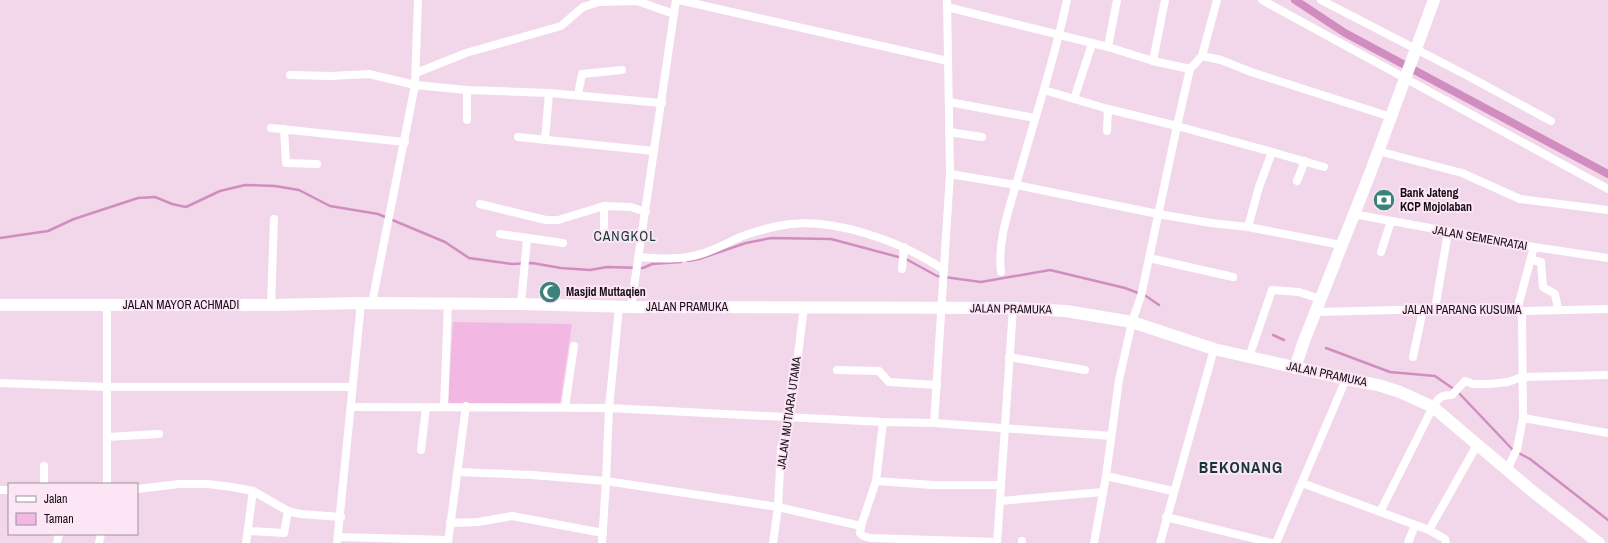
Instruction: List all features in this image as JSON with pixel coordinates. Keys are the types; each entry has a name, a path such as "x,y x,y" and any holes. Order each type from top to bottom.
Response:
{"main road":[{"path":"1295,368 1315,312 1407,75 1434,0"},
{"name":"JALAN MAYOR ACHMADI","path":"0,305 271,305 367,303"},
{"name":"JALAN PRAMUKA","path":"367,303 521,304 619,307 1013,308 1066,311 1132,322 1214,349 1378,385 1400,392 1432,407 1532,491 1599,543"}],"street":[{"path":"418,0 415,85 389,222 367,303 351,387 351,407 338,540 448,541 466,406"},
{"path":"631,307 674,14 678,0 948,61"},
{"path":"1001,272 1000,257 1004,226 1060,36 1067,0"},
{"path":"1108,47 1117,0"},
{"path":"1153,61 1165,0"},
{"path":"1094,543 1106,476 1119,380 1132,322 1141,296 1190,69 1202,56 1217,0"},
{"path":"1262,0 1407,75 1608,189"},
{"path":"1321,0 1551,121"},
{"path":"416,73 466,53 561,26 583,7 599,2 637,1 674,14"},
{"path":"934,423 950,174 947,3 1060,36 1108,47 1153,61 1190,69"},
{"path":"1074,99 1092,44"},
{"path":"1202,56 1220,60 1251,72 1391,117"},
{"path":"578,95 581,75 622,70"},
{"path":"290,75 330,76 369,74 415,85 467,90 578,95 662,103"},
{"path":"467,90 467,120"},
{"path":"1044,90 1108,109 1177,126 1324,167"},
{"path":"545,140 549,93"},
{"path":"949,102 1036,118"},
{"path":"1107,131 1108,109"},
{"path":"271,128 405,142"},
{"path":"284,129 286,163 317,164"},
{"path":"949,132 982,137"},
{"path":"518,137 654,151"},
{"path":"1378,151 1462,173 1520,200 1608,210"},
{"path":"1248,227 1259,187 1272,152"},
{"path":"1297,181 1304,161"},
{"path":"950,174 1016,185 1158,214 1211,223 1248,227 1341,246"},
{"path":"480,204 546,220 558,220 604,206 631,207 646,212"},
{"path":"604,206 604,234"},
{"name":"JALAN SEMENRATAI","path":"1353,214 1534,247 1608,258"},
{"path":"271,305 274,219"},
{"path":"1381,252 1391,221"},
{"path":"637,265 692,256 710,251 739,238 778,226 803,222 843,229 904,246 922,255 944,274"},
{"path":"1435,309 1448,232"},
{"path":"500,234 563,243"},
{"path":"521,304 527,238"},
{"path":"902,269 904,246"},
{"path":"1507,470 1518,449 1523,418 1519,310 1534,247"},
{"path":"1149,258 1233,277"},
{"path":"1532,260 1541,262 1543,287 1555,294 1558,310"},
{"path":"1249,357 1272,290 1299,292 1320,299"},
{"path":"444,407 448,303"},
{"path":"107,305 107,483"},
{"path":"602,543 609,408 619,307"},
{"name":"JALAN MUTIARA UTAMA","path":"773,543 778,507 781,448 790,418 804,307"},
{"path":"883,422 876,481 861,526 860,532 863,536 870,538 959,542 997,542 1003,429 1013,308"},
{"name":"JALAN PARANG KUSUMA","path":"1315,312 1435,309 1608,309"},
{"path":"1413,357 1423,310"},
{"path":"565,407 574,346"},
{"path":"1160,543 1173,491 1214,349"},
{"path":"1009,357 1085,370"},
{"path":"836,370 879,371 889,382 937,385"},
{"path":"1380,512 1432,407 1439,397 1444,395 1452,395 1465,381 1473,384 1497,384 1522,377 1608,375"},
{"path":"1276,543 1346,379"},
{"path":"0,383 107,387 351,387"},
{"path":"351,407 466,406 609,408 790,418 934,423 1111,436"},
{"path":"421,450 426,407"},
{"path":"1523,418 1608,433"},
{"path":"107,437 159,434"},
{"path":"1429,530 1477,445"},
{"path":"458,472 532,475 606,481 778,507 861,526"},
{"path":"1106,476 1173,491"},
{"path":"876,481 933,485 1001,485"},
{"path":"1302,483 1429,530 1446,539 1446,543"},
{"path":"138,489 179,484 208,484 253,491 288,511 300,514 341,517"},
{"path":"246,543 253,491"},
{"path":"1000,501 1103,492"},
{"path":"248,530 284,533 288,511"},
{"path":"450,523 478,522 512,516 603,532"},
{"path":"1166,517 1272,543"},
{"path":"1408,543 1415,525"}],"green space":[{"path":"453,322 572,324 560,403 448,403"}],"waterway":[{"path":"1295,0 1345,33 1608,174"},
{"path":"0,238 48,231 74,219 138,198 155,197 172,204 186,207 220,191 245,185 275,186 299,190 330,206 378,214 445,242 469,258 512,264 532,263 561,268 590,270 607,267 643,268 652,264 681,262"},
{"path":"688,261 699,259 746,243 771,238 831,239 906,259 937,276 981,282 1050,270 1125,288 1146,296 1159,305"},
{"path":"1273,335 1284,340"},
{"path":"1326,348 1390,372 1435,376 1458,392 1513,450 1530,459 1608,520"}],"place":[{"name":"Bank Jateng KCP Mojolaban","path":"1384,200"},
{"name":"Masjid Muttaqien","path":"550,292"}],"district":[{"name":"CANGKOL","path":"625,236"},
{"name":"BEKONANG","path":"1241,467"}]}
